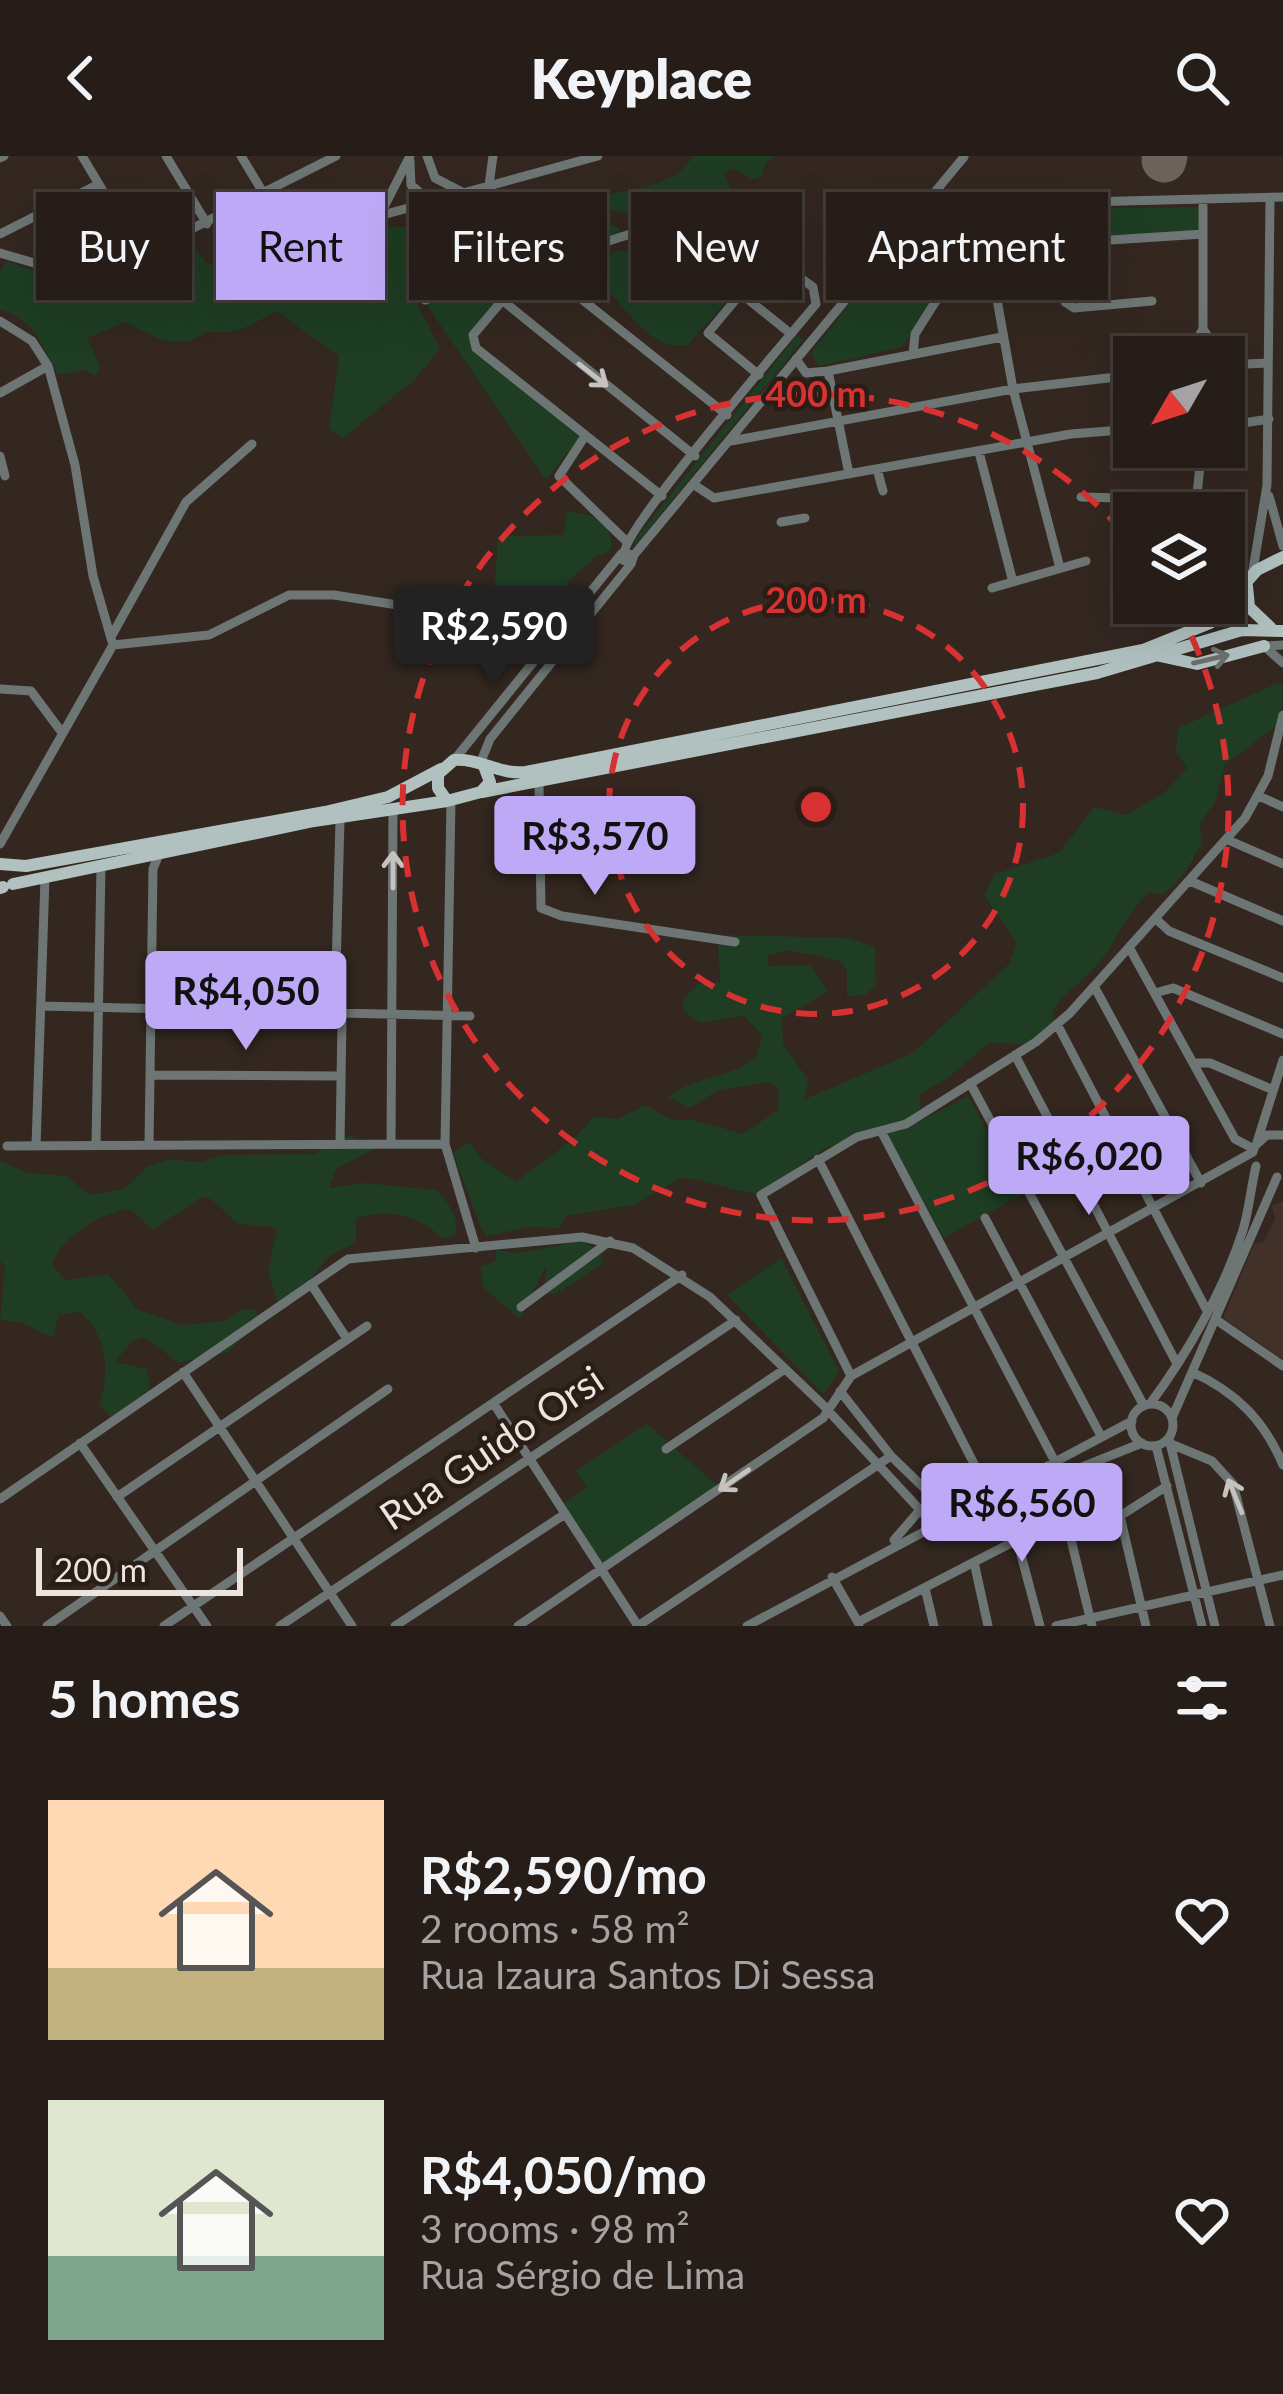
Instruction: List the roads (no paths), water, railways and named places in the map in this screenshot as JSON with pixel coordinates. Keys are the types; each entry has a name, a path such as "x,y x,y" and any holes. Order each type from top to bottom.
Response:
{"main road":[{"path":"8,864 325,812 388,796 448,764 526,772 800,713 1143,650 1210,623 1251,577 1283,557"},
{"path":"1251,577 1250,607 1281,635"},
{"path":"4,886 1097,673 1242,630 1281,635"},
{"path":"1159,656 1180,665 1197,664 1264,646"},
{"path":"448,764 438,788 449,800"},
{"path":"481,792 490,782 482,765"},
{"path":"4,886 18,875 8,864"}],"street":[{"path":"82,156 104,192"},
{"path":"166,156 207,224"},
{"path":"242,156 263,192"},
{"path":"267,192 322,159 336,156"},
{"path":"410,156 411,185 419,192"},
{"path":"409,207 374,217 410,156"},
{"path":"428,156 435,178 462,192 558,161 598,156"},
{"path":"489,185 494,156"},
{"path":"931,192 964,157"},
{"path":"36,264 2,254 2,233 99,184"},
{"path":"1108,202 1283,197"},
{"path":"1251,577 1267,485 1270,199"},
{"path":"1199,336 1203,329 1203,206"},
{"path":"192,231 216,219"},
{"path":"1152,301 1074,308 1065,302 1056,260 1065,243 1203,234"},
{"path":"482,765 490,739 573,635 662,496 817,296 802,278"},
{"path":"583,300 727,415"},
{"path":"733,300 708,333 759,374"},
{"path":"749,300 791,334"},
{"path":"448,764 574,608 696,486 843,300"},
{"path":"914,354 915,334 936,300"},
{"path":"996,300 1013,388 1060,568"},
{"path":"662,496 473,343 501,302 695,455"},
{"path":"0,321 32,341 48,367 75,465 93,575 112,641"},
{"path":"1203,329 1208,336"},
{"path":"796,359 806,373 828,371 1002,338"},
{"path":"1245,362 1268,363"},
{"path":"0,393 48,367"},
{"path":"828,371 850,474"},
{"path":"730,441 1013,388 1113,378"},
{"path":"1245,422 1269,419"},
{"path":"741,427 777,430"},
{"path":"696,486 714,498 1026,442 1113,431"},
{"path":"585,436 559,476 627,554"},
{"path":"8,864 2,840 186,502 252,444"},
{"path":"979,452 1013,582"},
{"path":"0,456 5,476"},
{"path":"877,469 883,491"},
{"path":"1267,485 1283,546"},
{"path":"1081,497 1113,498"},
{"path":"781,522 806,518"},
{"path":"1262,530 1276,533"},
{"path":"992,588 1086,561"},
{"path":"112,641 209,635 289,595 334,595 404,606 574,608"},
{"path":"545,607 573,635"},
{"path":"1281,635 1264,646 1283,663"},
{"path":"511,712 534,662"},
{"path":"0,689 31,691 61,730"},
{"path":"851,1376 761,1196 857,1136 906,1124 1057,1024 1228,840 1259,796 1280,752 1283,715"},
{"path":"538,782 541,908 562,916 735,942"},
{"path":"1259,796 1283,807"},
{"path":"449,800 445,1144 476,1248"},
{"path":"391,1144 393,810"},
{"path":"340,820 340,1144"},
{"path":"1228,840 1283,864"},
{"path":"149,1145 153,868 159,854"},
{"path":"96,1145 101,866"},
{"path":"36,1146 45,878"},
{"path":"1190,881 1283,921"},
{"path":"1156,919 1169,931 1283,979"},
{"path":"1130,949 1235,1139 1280,1178 1172,1418 1170,1441 1201,1593 1202,1626"},
{"path":"251,985 251,1011"},
{"path":"1095,988 1201,1184"},
{"path":"1155,992 1173,988 1283,1034"},
{"path":"41,1006 470,1016"},
{"path":"1057,1024 1206,1309"},
{"path":"1015,1055 1177,1364"},
{"path":"747,1626 1132,1421 1177,1364 1243,1230 1255,1155 1283,1060"},
{"path":"1195,1063 1210,1063 1271,1089"},
{"path":"150,1076 341,1076"},
{"path":"970,1083 1147,1405"},
{"path":"881,1131 1063,1475"},
{"path":"518,1626 602,1571 827,1407 851,1376 1255,1155 1267,1135 1283,1135"},
{"path":"7,1146 445,1144"},
{"path":"818,1160 914,1338 991,1497"},
{"path":"985,1218 1101,1436"},
{"path":"0,1499 352,1258 476,1248 548,1236 610,1241 682,1275 827,1407 920,1510 943,1519"},
{"path":"521,1307 610,1241"},
{"path":"164,1626 682,1275"},
{"path":"310,1284 347,1339"},
{"path":"1215,1319 1283,1366"},
{"name":"Rua Guido Orsi","path":"280,1626 736,1320"},
{"path":"117,1497 367,1325"},
{"path":"666,1449 785,1370"},
{"path":"183,1372 352,1626"},
{"path":"1192,1372 1224,1387 1251,1412 1283,1465"},
{"path":"841,1386 841,1399 943,1519"},
{"path":"47,1626 388,1389"},
{"path":"494,1404 638,1626 891,1456"},
{"path":"1147,1405 1164,1407 1172,1418"},
{"path":"827,1407 857,1418"},
{"path":"1132,1421 1142,1443"},
{"path":"1029,1478 1063,1475 1142,1443 1156,1446 1170,1441 1212,1462 1233,1484 1270,1626"},
{"path":"80,1444 207,1626"},
{"path":"1156,1446 1215,1626"},
{"path":"832,1577 859,1624 1040,1528 1120,1516 1167,1486"},
{"path":"1004,1490 1040,1626"},
{"path":"881,1551 920,1510"},
{"path":"395,1626 565,1514"},
{"path":"1120,1516 1146,1626"},
{"path":"1068,1527 1092,1622"},
{"path":"974,1562 988,1626"},
{"path":"1056,1626 1092,1622 1283,1575"},
{"path":"926,1588 934,1626"},
{"path":"0,1616 7,1626"}]}
